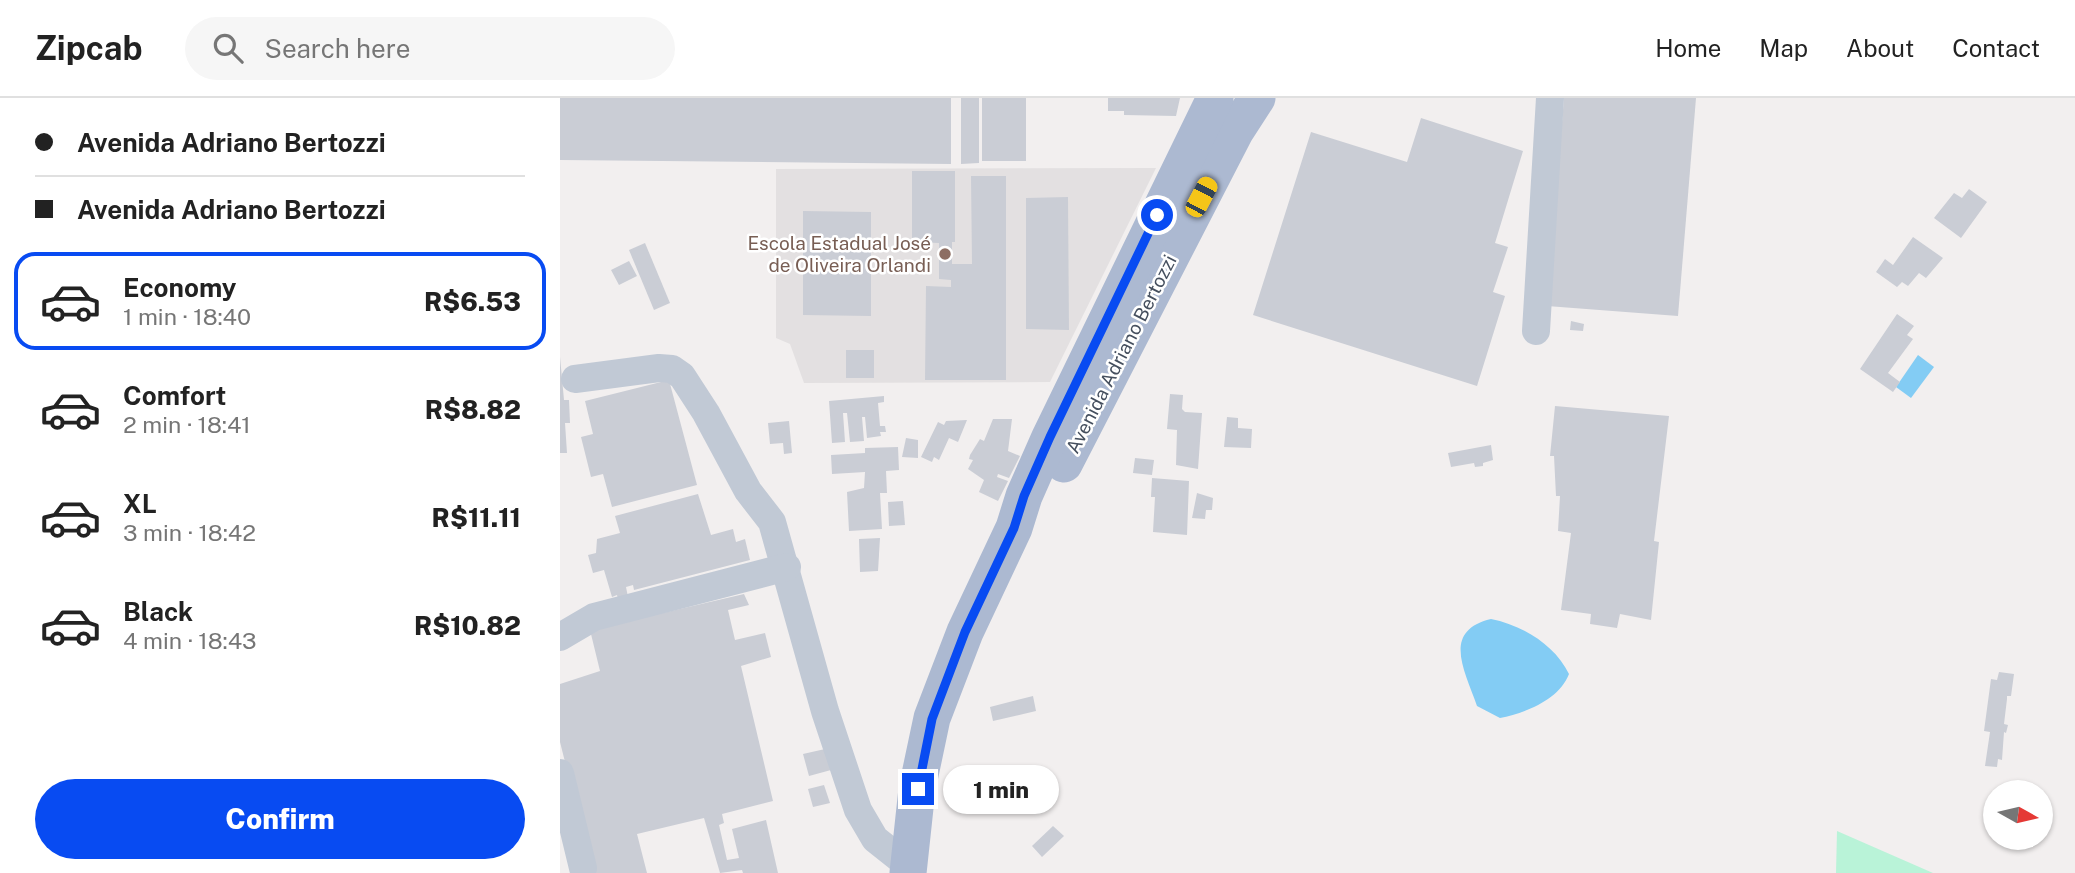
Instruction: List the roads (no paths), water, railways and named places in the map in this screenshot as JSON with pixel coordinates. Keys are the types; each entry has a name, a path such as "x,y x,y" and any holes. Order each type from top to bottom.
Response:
{"main road":[{"name":"Avenida Adriano Bertozzi","path":"908,870 918,789 932,719 965,632 1014,528 1024,496 1050,437 1215,98"},
{"name":"Avenida Adriano Bertozzi","path":"1014,528 1038,507 1063,467 1235,132 1257,98"}],"lane":[{"path":"1536,331 1550,98"},
{"path":"575,379 659,368 672,369 682,376 706,413 743,482 772,522 787,567 825,711 858,810 875,839 908,870"},
{"path":"560,637 594,617 787,567"},
{"path":"560,773 583,868"}],"water":[{"path":"1918,355 1934,367 1911,398 1896,387"},
{"path":"1491,619 1526,631 1546,645 1569,674 1558,691 1540,704 1500,718 1477,706 1461,654 1461,643 1466,633"}],"place":[{"name":"Escola Estadual José de Oliveira Orlandi","path":"945,254"}]}
